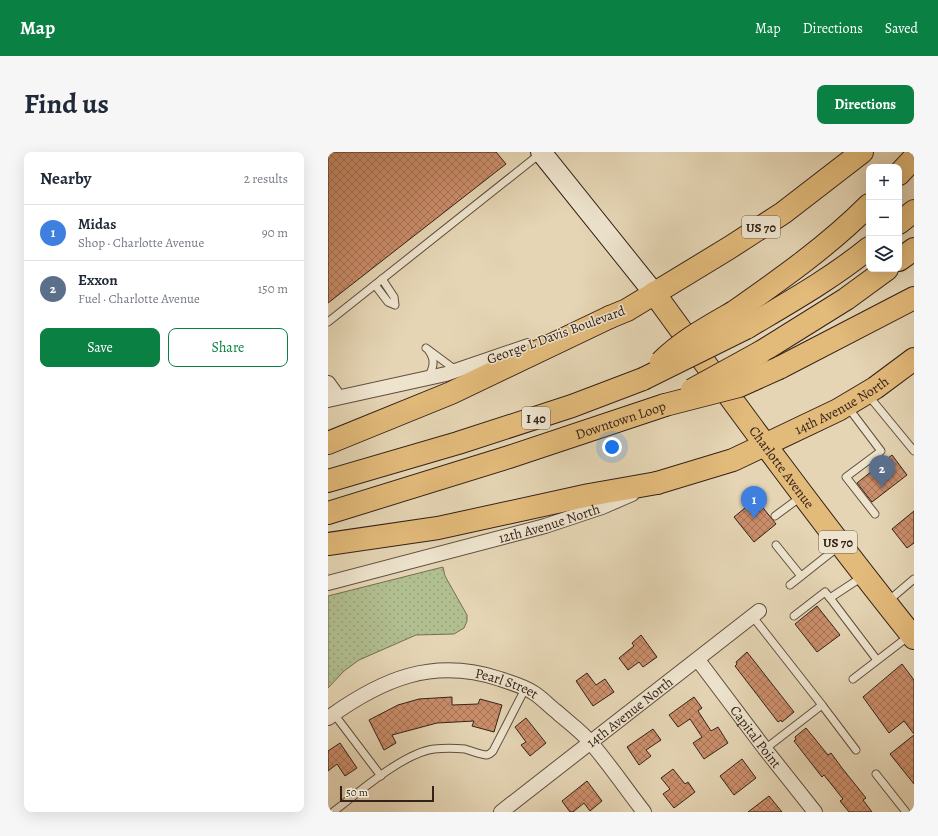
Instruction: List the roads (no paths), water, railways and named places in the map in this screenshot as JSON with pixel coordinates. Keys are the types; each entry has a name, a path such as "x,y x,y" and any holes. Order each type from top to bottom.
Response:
{"main road":[{"name":"George L Davis Boulevard","path":"610,317 627,310 783,213 862,152"},
{"path":"544,153 654,293"},
{"path":"902,171 914,158"},
{"path":"740,320 784,277 818,252 866,209"},
{"path":"902,221 914,211"},
{"path":"902,258 914,249"},
{"path":"740,320 798,297 866,250"},
{"name":"Downtown Loop","path":"328,512 509,457 665,405 761,352 846,299 883,272"},
{"name":"Charlotte Avenue","path":"654,293 802,495 864,576 913,636"},
{"path":"665,405 739,386 779,368 914,298"},
{"path":"328,443 451,393 610,317"},
{"name":"Downtown Loop","path":"328,481 458,443 572,406 643,379 674,350 701,331 740,320"},
{"name":"14th Avenue North","path":"765,445 867,393 914,359"},
{"name":"12th Avenue North","path":"657,483 733,460 765,445"},
{"path":"328,544 438,528 589,495 657,483"}],"street":[{"name":"George L Davis Boulevard","path":"333,398 457,371 610,317"},
{"path":"328,383 333,398"},
{"name":"12th Avenue North","path":"328,583 545,526 602,507 657,483"},
{"name":"14th Avenue North","path":"500,812 756,614"},
{"name":"Capital Point","path":"698,660 815,812"},
{"name":"Pearl Street","path":"331,716 347,704 377,687 408,676 436,671 453,670 486,674 534,692 590,742 644,812"}],"lane":[{"path":"328,322 544,153"},
{"path":"375,285 388,302 394,305 394,297 382,279"},
{"path":"428,378 434,363 434,358 426,348 457,371"},
{"path":"867,393 914,451"},
{"path":"846,405 881,451 846,477 875,514"},
{"path":"775,516 802,495"},
{"path":"776,545 801,576"},
{"path":"790,585 840,545"},
{"path":"830,598 864,576"},
{"path":"886,603 914,579"},
{"path":"794,616 825,592 877,660"},
{"path":"756,614 856,750"},
{"path":"853,679 877,660 913,636"},
{"path":"333,812 381,776 413,755 432,749 447,748 464,749 486,755 490,754 493,751 525,689"},
{"path":"765,749 822,705"},
{"path":"331,716 381,776"},
{"path":"876,774 906,812"}],"place":[{"name":"Exxon","path":"882,488"},
{"name":"Midas","path":"754,519"}]}
